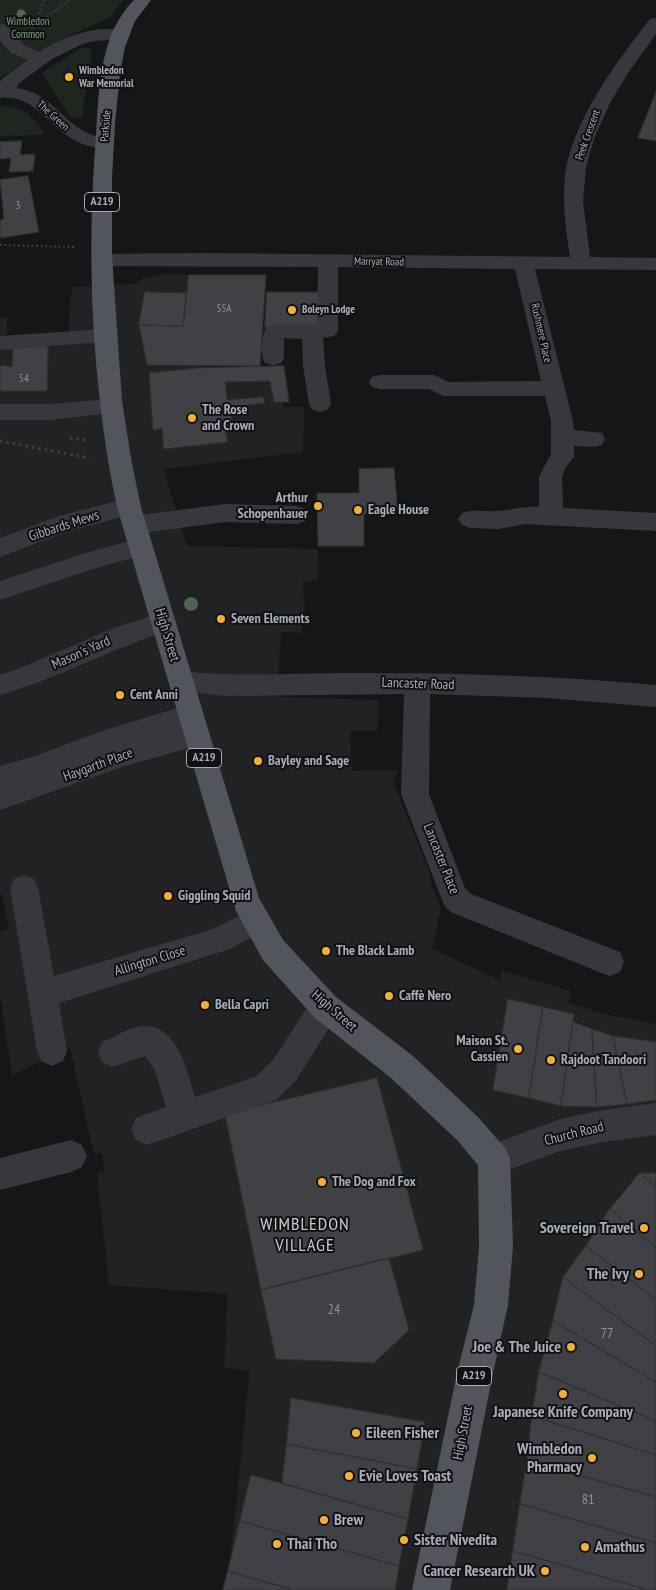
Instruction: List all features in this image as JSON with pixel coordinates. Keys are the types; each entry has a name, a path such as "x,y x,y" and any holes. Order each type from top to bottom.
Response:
{"main road":[{"name":"Parkside","path":"102,254 105,144 109,90 116,50 125,24 143,0"},
{"name":"High Street","path":"102,254 102,282 111,407 119,464 135,526 246,902 273,950 325,1007 402,1067 468,1129 494,1159 496,1246 491,1305 475,1372 431,1590"}],"street":[{"name":"Peek Crescent","path":"581,263 575,225 574,178 583,143 596,110 614,79 656,23"},
{"path":"0,29 10,44 20,52 42,59"},
{"path":"4,92 9,82 42,59 74,41 87,37 121,35"},
{"name":"The Green","path":"4,92 34,99 49,109 61,124 80,137 88,142 105,144"},
{"name":"Marryat Road","path":"102,254 328,261 656,264"},
{"path":"273,358 274,332 327,331 328,261"},
{"name":"Rushmere Place","path":"524,264 562,421 563,457 555,464 549,481 552,517"},
{"path":"312,332 314,366 320,404"},
{"path":"0,343 106,336"},
{"path":"380,382 434,382 444,389 555,395"},
{"path":"0,412 50,412 111,407"},
{"path":"562,437 594,439"},
{"path":"0,591 89,561 135,526 225,513 296,515"},
{"path":"470,519 499,520 525,516 656,522"},
{"name":"Gibbards Mews","path":"0,548 67,522 135,526"},
{"path":"0,668 115,626 162,617"},
{"name":"Mason's Yard","path":"0,685 24,678 162,617"},
{"name":"Lancaster Road","path":"181,680 210,686 363,683 417,684 585,689 656,696"},
{"name":"Lancaster Place","path":"417,684 415,794 454,896 461,904 609,962"},
{"path":"0,778 102,742 194,725"},
{"name":"Haygarth Place","path":"0,798 58,780 109,759 163,742 194,725"},
{"path":"24,888 52,1051"},
{"name":"Allington Close","path":"42,994 220,940 255,921"},
{"path":"147,1129 265,1089 284,1071 325,1007"},
{"path":"113,1052 146,1040 157,1043 166,1054 185,1116"},
{"name":"Church Road","path":"494,1159 560,1135 603,1126 656,1120"},
{"path":"0,1174 71,1156"}],"path":[{"path":"0,245 102,254"},
{"path":"68,437 90,440"},
{"path":"0,441 90,458"}],"shaded area":[{"path":"189,275 183,326 139,325 147,365 281,368 283,407 304,407 303,452 163,469 187,546 317,549 318,580 303,582 305,618 302,620 302,633 281,632 277,697 378,700 377,731 350,731 352,771 397,770 394,784 429,872 432,889 441,908 432,949 500,980 502,971 571,991 568,1003 613,1016 656,1024 656,1590 227,1590 250,1371 224,1367 228,1294 109,1285 97,1174 105,1171 102,1153 94,1154 70,1048 12,1075 0,994 0,931 9,928 2,894 0,894 0,318 7,318 7,335 16,338 68,336 72,287 136,284 142,279 151,276"}],"green space":[{"name":"Wimbledon Common","path":"0,0 123,0 111,17 67,37 0,78"},
{"name":"Wimbledon Common","path":"81,48 92,50 82,117 71,118 42,73"},
{"path":"0,107 19,109 29,114 46,135 0,136"}],"building":[{"path":"656,92 656,141 638,138"},
{"path":"22,141 20,155 35,154 33,171 9,172 11,158 0,159 0,142"},
{"path":"28,176 39,232 0,238 0,220 4,219 0,180"},
{"path":"189,275 266,275 260,366 147,365 139,325 183,326"},
{"path":"145,292 186,293 183,326 139,325"},
{"name":"Boleyn Lodge","path":"267,292 319,292 318,328 265,327"},
{"path":"48,346 47,391 0,391 0,365 12,367 13,349"},
{"name":"The Rose and Crown","path":"284,366 289,402 274,402 270,381 225,382 227,400 263,397 265,403 229,407 234,429 225,432 228,442 164,449 162,428 153,430 149,373 198,368"},
{"name":"Eagle House","path":"394,468 398,514 364,514 364,546 318,546 317,493 359,493 359,469"},
{"name":"Maison St. Cassien","path":"508,999 543,1007 529,1098 493,1090"},
{"name":"Rajdoot Tandoori","path":"543,1007 574,1014 561,1106 529,1098"},
{"path":"573,1022 592,1029 597,1107 561,1106"},
{"path":"592,1029 613,1036 627,1104 597,1107"},
{"path":"613,1036 656,1042 656,1100 627,1104"},
{"name":"The Dog and Fox","path":"377,1078 423,1250 261,1290 225,1114"},
{"name":"Sovereign Travel","path":"640,1173 656,1187 656,1248 610,1209"},
{"path":"640,1173 656,1173 656,1187"},
{"name":"The Ivy","path":"610,1209 656,1248 656,1300 586,1246"},
{"path":"586,1246 656,1300 656,1346 563,1277"},
{"path":"389,1258 409,1330 374,1363 276,1359 261,1290"},
{"path":"563,1277 656,1346 656,1382 553,1321"},
{"name":"Joe & The Juice","path":"553,1321 656,1382 656,1421 539,1372"},
{"name":"Japanese Knife Company","path":"539,1372 656,1421 656,1455 532,1416"},
{"name":"Eileen Fisher","path":"291,1398 425,1422 417,1469 287,1444"},
{"name":"Wimbledon Pharmacy","path":"532,1416 656,1455 656,1497 527,1461"},
{"name":"Evie Loves Toast","path":"287,1444 417,1469 408,1519 282,1483"},
{"path":"527,1461 656,1497 656,1543 520,1504"},
{"name":"Brew","path":"251,1475 408,1519 399,1566 240,1521"},
{"name":"Amathus","path":"520,1504 656,1543 656,1590 648,1590 513,1551"},
{"name":"Thai Tho","path":"240,1521 399,1566 395,1590 293,1590 228,1571"},
{"name":"Cancer Research UK","path":"513,1551 648,1590 507,1590"},
{"path":"228,1571 293,1590 223,1590"}],"place":[{"name":"Wimbledon War Memorial","path":"69,77"},
{"name":"Boleyn Lodge","path":"292,310"},
{"name":"The Rose and Crown","path":"192,418"},
{"name":"Arthur Schopenhauer","path":"318,506"},
{"name":"Eagle House","path":"358,510"},
{"name":"Seven Elements","path":"221,619"},
{"name":"Cent Anni","path":"120,695"},
{"name":"Bayley and Sage","path":"258,761"},
{"name":"Giggling Squid","path":"168,896"},
{"name":"The Black Lamb","path":"326,951"},
{"name":"Caffè Nero","path":"389,996"},
{"name":"Bella Capri","path":"205,1005"},
{"name":"Maison St. Cassien","path":"518,1049"},
{"name":"Rajdoot Tandoori","path":"551,1060"},
{"name":"The Dog and Fox","path":"322,1182"},
{"name":"Sovereign Travel","path":"644,1228"},
{"name":"The Ivy","path":"639,1274"},
{"name":"Joe & The Juice","path":"571,1347"},
{"name":"Japanese Knife Company","path":"563,1394"},
{"name":"Eileen Fisher","path":"356,1433"},
{"name":"Wimbledon Pharmacy","path":"592,1458"},
{"name":"Evie Loves Toast","path":"349,1476"},
{"name":"Brew","path":"324,1520"},
{"name":"Sister Nivedita","path":"404,1540"},
{"name":"Thai Tho","path":"277,1544"},
{"name":"Amathus","path":"585,1547"},
{"name":"Cancer Research UK","path":"545,1571"}],"district":[{"name":"WIMBLEDON VILLAGE","path":"305,1235"}]}
